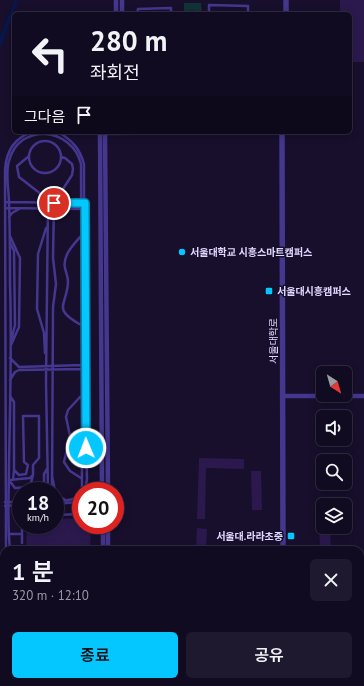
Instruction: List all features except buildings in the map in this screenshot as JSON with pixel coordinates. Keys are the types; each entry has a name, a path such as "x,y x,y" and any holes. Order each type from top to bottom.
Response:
{"street":[{"path":"116,0 116,12"},
{"path":"122,0 122,12"},
{"path":"286,0 286,12"},
{"path":"102,482 103,134"},
{"path":"103,134 108,482"},
{"name":"서울대학로","path":"282,134 283,546"},
{"path":"282,396 364,396"},
{"path":"102,534 103,546"},
{"path":"108,534 108,546"}],"lane":[{"path":"209,12 209,5 248,6 248,12"},
{"path":"137,12 138,9 171,8 171,12"},
{"path":"6,546 6,159 16,142 27,134"},
{"path":"10,546 9,504 11,480 8,168 14,149 23,141 34,135 40,134"},
{"path":"52,134 57,135 67,142 79,156 81,164 81,325 83,365"},
{"path":"62,134 69,138 82,154 84,164 83,369 86,482"},
{"path":"29,156 32,168 36,171 46,173 56,169 61,158 59,149 55,145 46,141 36,144 29,156 17,166 19,177 46,198 48,203 46,354 48,482"},
{"path":"52,482 53,307 56,284 53,258 54,203 72,175 72,164 65,158 61,158"},
{"path":"5,202 85,203"},
{"path":"5,208 47,210 84,209"},
{"path":"9,217 20,208"},
{"path":"46,354 43,348 44,333 37,309 38,254 47,224"},
{"path":"9,234 20,258 19,327 10,347"},
{"path":"81,235 66,256 64,267 68,274 68,283 62,302 66,315 81,325"},
{"path":"10,358 19,367 83,365"},
{"path":"10,380 15,372 19,370 83,369"},
{"path":"81,482 83,369"},
{"path":"10,396 14,402 14,470 11,480 15,488 30,487 33,475 33,465 39,458 39,416 23,416 24,462 28,465 28,472 26,474 19,475 14,470"},
{"path":"81,478 70,471 64,462 70,436 66,416 68,410 82,396"},
{"path":"44,482 44,474 47,468"},
{"path":"52,474 53,482"},
{"path":"11,480 30,478 33,475"},
{"path":"64,498 70,500"},
{"path":"64,500 70,500"},
{"path":"5,502 12,504"},
{"path":"5,506 12,504"},
{"path":"22,534 22,543"}],"green space":[{"path":"184,3 201,3 202,12 184,12"}],"shaded area":[{"path":"15,0 18,0 14,12 12,12 12,16 0,49 0,37"}],"place":[{"name":"서울대학교 시흥스마트캠퍼스","path":"182,252"},
{"name":"서울대시흥캠퍼스","path":"269,291"},
{"name":"서울대.라라초중","path":"291,536"}],"route":[{"path":"54,203 85,203 84,365 86,448"}]}
